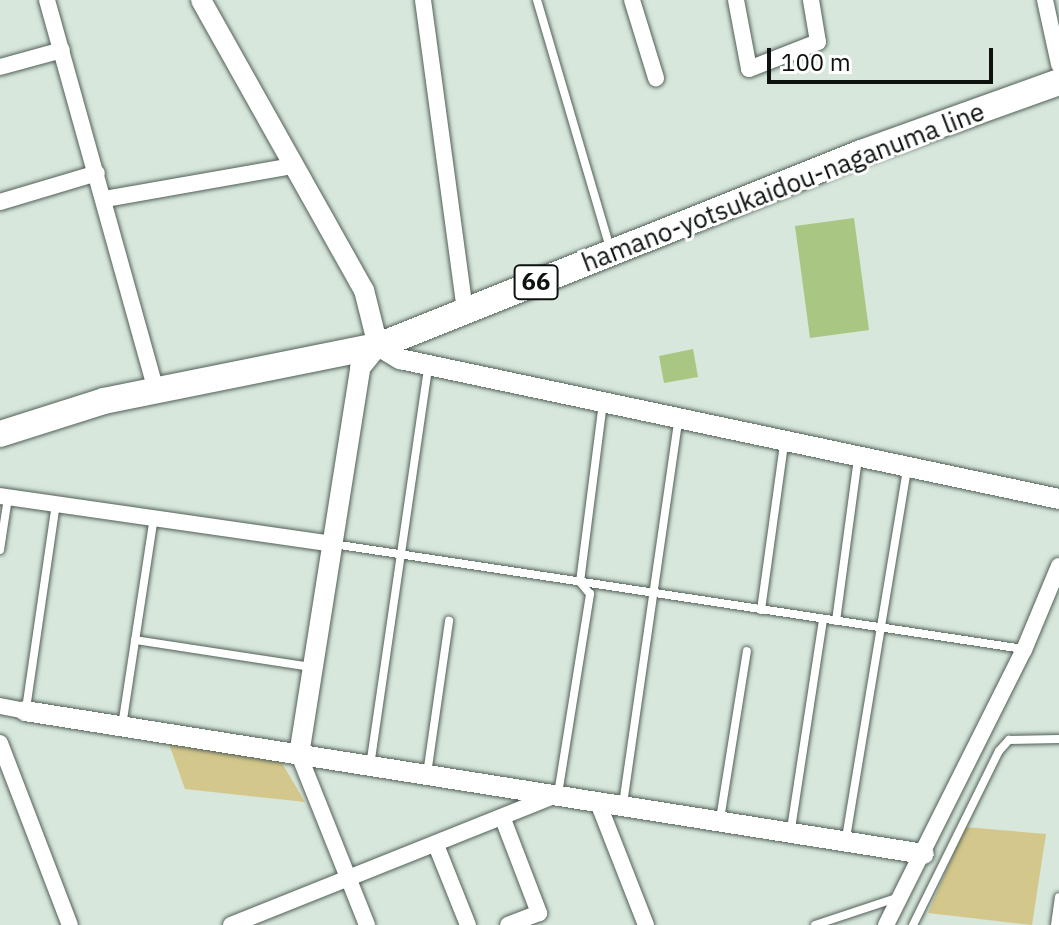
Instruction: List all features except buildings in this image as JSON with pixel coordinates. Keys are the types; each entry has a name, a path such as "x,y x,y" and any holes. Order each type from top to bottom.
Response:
{"main road":[{"name":"hamano-yotsukaidou-naganuma line","path":"0,434 156,390 378,346 861,153 1059,82"}],"street":[{"path":"47,0 156,390"},
{"path":"423,0 465,310"},
{"path":"632,0 656,78"},
{"path":"736,0 749,69 818,42 811,0"},
{"path":"1045,0 1059,64"},
{"path":"207,3 370,303 378,346 360,368 299,755 367,925"},
{"path":"0,67 62,50"},
{"path":"105,199 293,166"},
{"path":"0,202 97,173"},
{"path":"378,346 428,368 604,402 784,444 1059,499"},
{"path":"4,496 332,544"},
{"path":"886,925 1024,650 1059,566"},
{"path":"0,706 121,728 791,829 924,854"},
{"path":"0,743 70,925"},
{"path":"231,925 503,819 558,794"},
{"path":"597,800 646,925"},
{"path":"503,819 539,913 508,925"},
{"path":"436,845 468,925"}],"lane":[{"path":"537,0 612,252"},
{"path":"370,766 428,368"},
{"path":"558,794 590,594 580,582 604,402"},
{"path":"623,804 678,419"},
{"path":"761,610 784,444"},
{"path":"836,621 858,458"},
{"path":"846,838 908,468"},
{"path":"0,550 4,496"},
{"path":"25,711 56,504"},
{"path":"121,728 154,517"},
{"path":"332,544 1024,650"},
{"path":"791,829 823,619"},
{"path":"427,774 449,621"},
{"path":"135,640 313,667"},
{"path":"720,819 747,651"},
{"path":"913,925 999,751 1009,740 1059,739"},
{"path":"815,925 903,896"},
{"path":"1055,925 1059,897"}],"shaded area":[{"path":"169,744 279,758 305,802 185,789"},
{"path":"965,827 1046,834 1032,925 928,913"}]}
